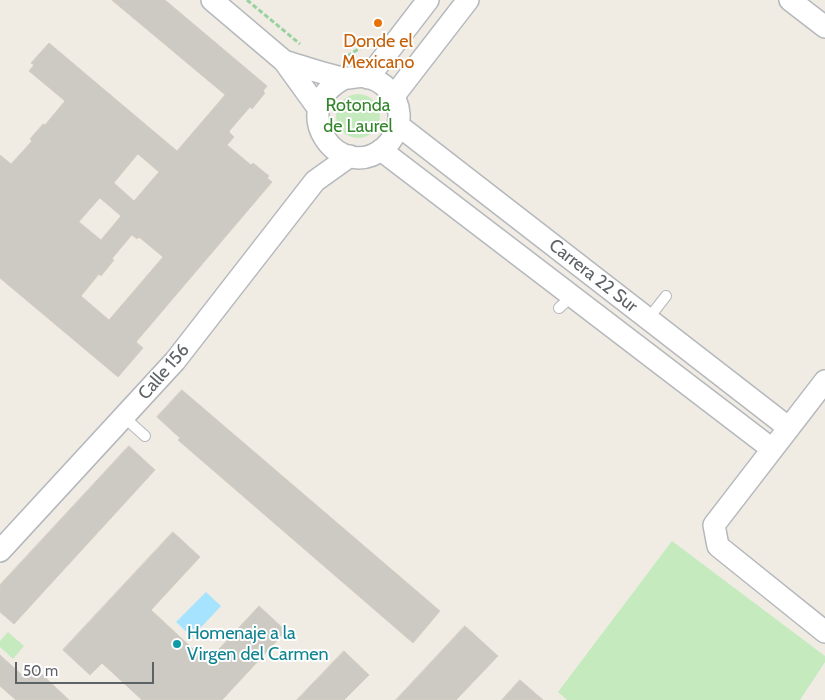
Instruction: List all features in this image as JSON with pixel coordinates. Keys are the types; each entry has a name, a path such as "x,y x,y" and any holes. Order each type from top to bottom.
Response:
{"street":[{"path":"212,0 284,61 318,108"},
{"path":"368,78 428,0"},
{"path":"393,97 468,0"},
{"path":"790,0 825,27"},
{"path":"284,61 346,78 368,78 384,85 393,97 399,114 398,125 389,143 381,150 366,156 350,156 340,153 324,139 318,119 318,108 328,90 346,78"},
{"name":"Carrera 22 Sur","path":"398,125 789,428"},
{"name":"Calle 156","path":"315,181 324,139"},
{"name":"Carrera 22 Sur","path":"381,150 566,302 772,449"},
{"name":"Calle 156","path":"0,551 125,418 175,361 315,181 350,156"},
{"path":"825,381 714,524 718,546 825,632"}],"lane":[{"path":"648,319 666,296"},
{"path":"125,418 145,436"}],"path":[{"path":"247,0 302,46"},
{"path":"344,57 358,52 370,41"}],"green space":[{"name":"Rotonda de Laurel","path":"358,94 370,98 376,104 380,116 376,128 370,134 358,138 346,134 340,128 336,116 340,104 346,98"},
{"path":"672,541 825,656 825,662 800,700 567,700 558,692"},
{"path":"8,632 24,646 13,659 0,647 0,641"}],"water":[{"path":"206,592 221,606 192,637 176,622"}],"building":[{"path":"112,0 165,0 267,86 263,91 265,93 252,109 250,107 230,130 229,132 234,137 227,145 251,165 253,163 269,176 267,178 272,182 136,342 143,348 118,377 0,278 0,155 11,164 32,141 30,139 43,124 45,125 65,101 29,71 34,65 31,63 49,43 177,151 225,95","holes":["138,154 159,172 134,201 114,183","100,198 121,216 101,240 79,222","132,235 137,239 139,237 163,257 109,320 81,296 99,274 101,276 114,260 112,259"]},
{"path":"182,390 440,611 413,643 178,440 180,438 157,417"},
{"path":"129,446 155,470 14,624 0,612 0,585"},
{"path":"173,532 200,557 151,610 207,662 259,606 286,631 222,700 142,700 102,663 90,675 63,650"},
{"path":"465,626 498,656 456,700 396,700"},
{"path":"344,651 369,675 344,700 297,700"},
{"path":"0,655 24,677 34,667 69,700 16,700 0,686"},
{"path":"520,680 543,700 502,700"}],"place":[{"name":"Donde el Mexicano","path":"378,23"},
{"name":"Homenaje a la Virgen del Carmen","path":"177,644"}]}
